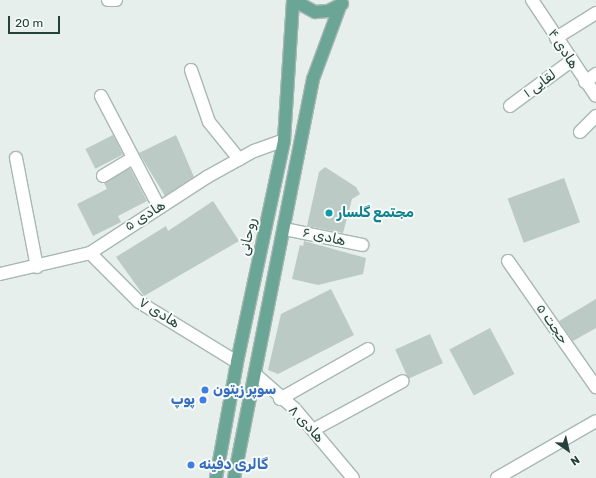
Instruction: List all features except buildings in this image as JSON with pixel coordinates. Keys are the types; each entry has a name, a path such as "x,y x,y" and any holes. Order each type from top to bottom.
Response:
{"main road":[{"path":"293,0 315,12 343,3"},
{"name":"روحانی","path":"216,478 237,362 284,140 293,0"},
{"path":"234,478 285,229 313,79 343,3"},
{"path":"254,284 273,289"}],"street":[{"path":"108,0 116,0"},
{"name":"هادی ۴","path":"532,0 571,61 596,96"},
{"path":"556,38 596,13"},
{"name":"لقایی ۱","path":"510,106 571,61"},
{"path":"191,70 209,122 239,159"},
{"path":"585,82 596,74"},
{"path":"101,96 159,207"},
{"path":"580,132 596,116"},
{"name":"هادی ۵","path":"0,274 37,267 90,253 159,207 239,159 284,140"},
{"path":"16,158 37,267"},
{"path":"104,176 133,158"},
{"name":"هادی ۶","path":"285,229 362,245"},
{"name":"هادی ۷","path":"90,253 139,302 237,362"},
{"name":"حجت ۵","path":"508,261 596,387"},
{"path":"280,399 368,349"},
{"name":"هادی ۸","path":"255,374 313,430 354,478"},
{"path":"313,430 403,381"},
{"path":"497,478 596,421"}],"place":[{"name":"مجتمع گلسار","path":"329,213"},
{"name":"سوپر زیتون","path":"205,390"},
{"name":"پوپ","path":"203,400"},
{"name":"گالری دفینه","path":"191,465"}]}
